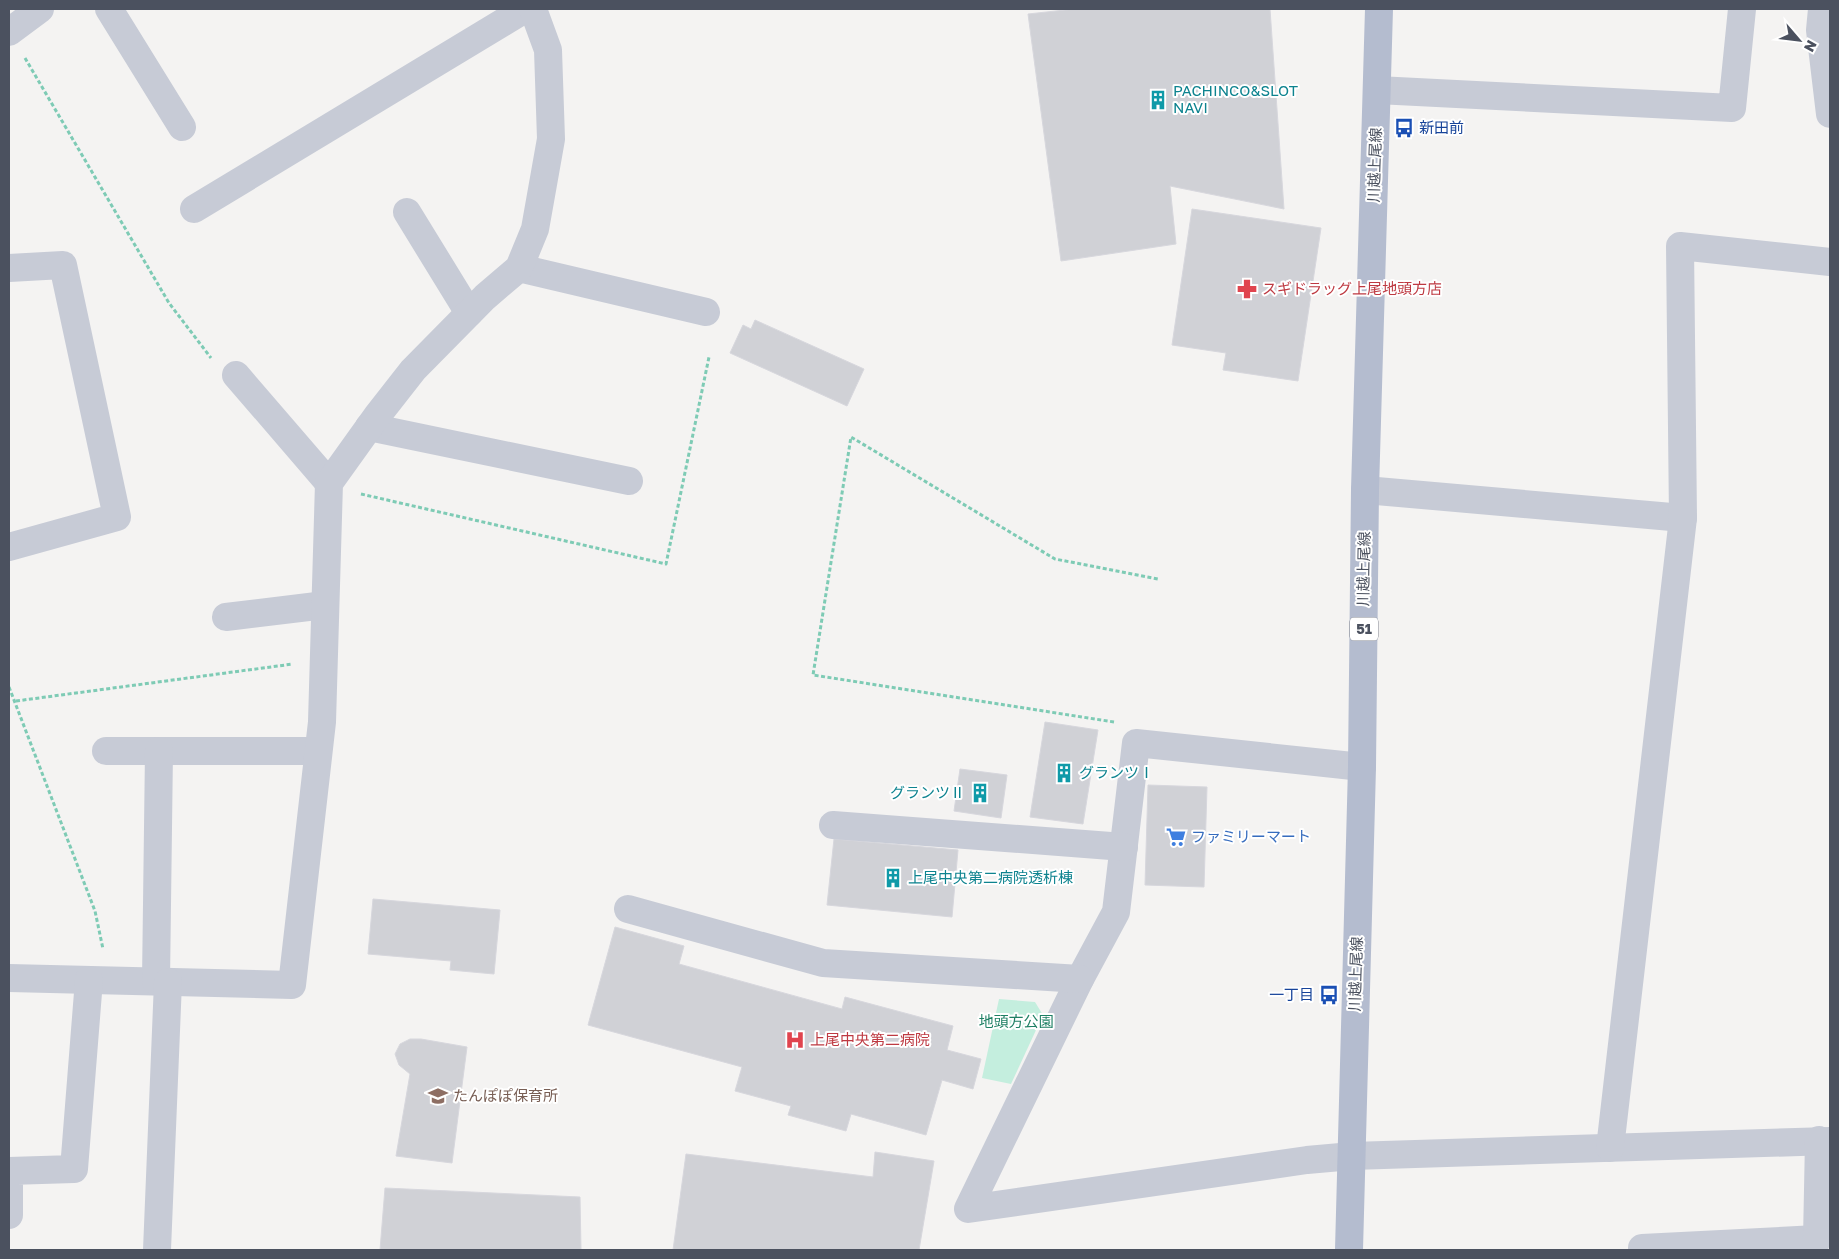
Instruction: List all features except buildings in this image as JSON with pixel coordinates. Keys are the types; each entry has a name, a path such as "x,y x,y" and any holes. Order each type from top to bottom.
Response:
{"main road":[{"name":"川越上尾線","path":"1349,1250 1362,767 1365,490 1379,9"}],"street":[{"path":"9,32 40,9"},
{"path":"109,9 182,127"},
{"path":"194,210 525,9"},
{"path":"9,978 292,984 322,722 329,483 413,370 485,297 518,268 535,229 551,139 548,50 533,9"},
{"path":"1377,90 1732,108 1742,9"},
{"path":"1822,9 1820,30 1830,114"},
{"path":"407,212 469,313"},
{"path":"1610,1148 1683,518 1680,246 1830,262"},
{"path":"9,268 63,265 117,517 9,547"},
{"path":"518,268 706,312"},
{"path":"236,375 329,483"},
{"path":"369,427 630,481"},
{"path":"1365,490 1683,518"},
{"path":"226,617 325,605"},
{"path":"1362,767 1136,743 1116,912 1080,979 968,1209 1307,1160 1352,1156 1825,1140 1815,1245 1642,1248"},
{"path":"106,751 318,751"},
{"path":"157,1250 162,982 159,751"},
{"path":"833,825 1124,847"},
{"path":"628,909 823,963 1080,979"},
{"path":"9,1215 9,1172 74,1169 99,980"}],"path":[{"path":"1121,723 813,675 851,437 1054,559 1158,580"},
{"path":"16,701 324,660"},
{"path":"9,687 16,701 95,911 99,980"}],"green space":[{"name":"地頭方公園","path":"999,999 1035,1002 1043,1015 1011,1084 982,1078"}],"place":[{"name":"PACHINCO&SLOT NAVI","path":"1158,100"},
{"name":"新田前","path":"1404,128"},
{"name":"スギドラッグ上尾地頭方店","path":"1247,289"},
{"name":"グランツⅠ","path":"1064,773"},
{"name":"グランツⅡ","path":"980,793"},
{"name":"ファミリーマート","path":"1176,837"},
{"name":"上尾中央第二病院透析棟","path":"893,878"},
{"name":"一丁目","path":"1329,995"},
{"name":"上尾中央第二病院","path":"795,1040"},
{"name":"たんぽぽ保育所","path":"438,1096"}]}
